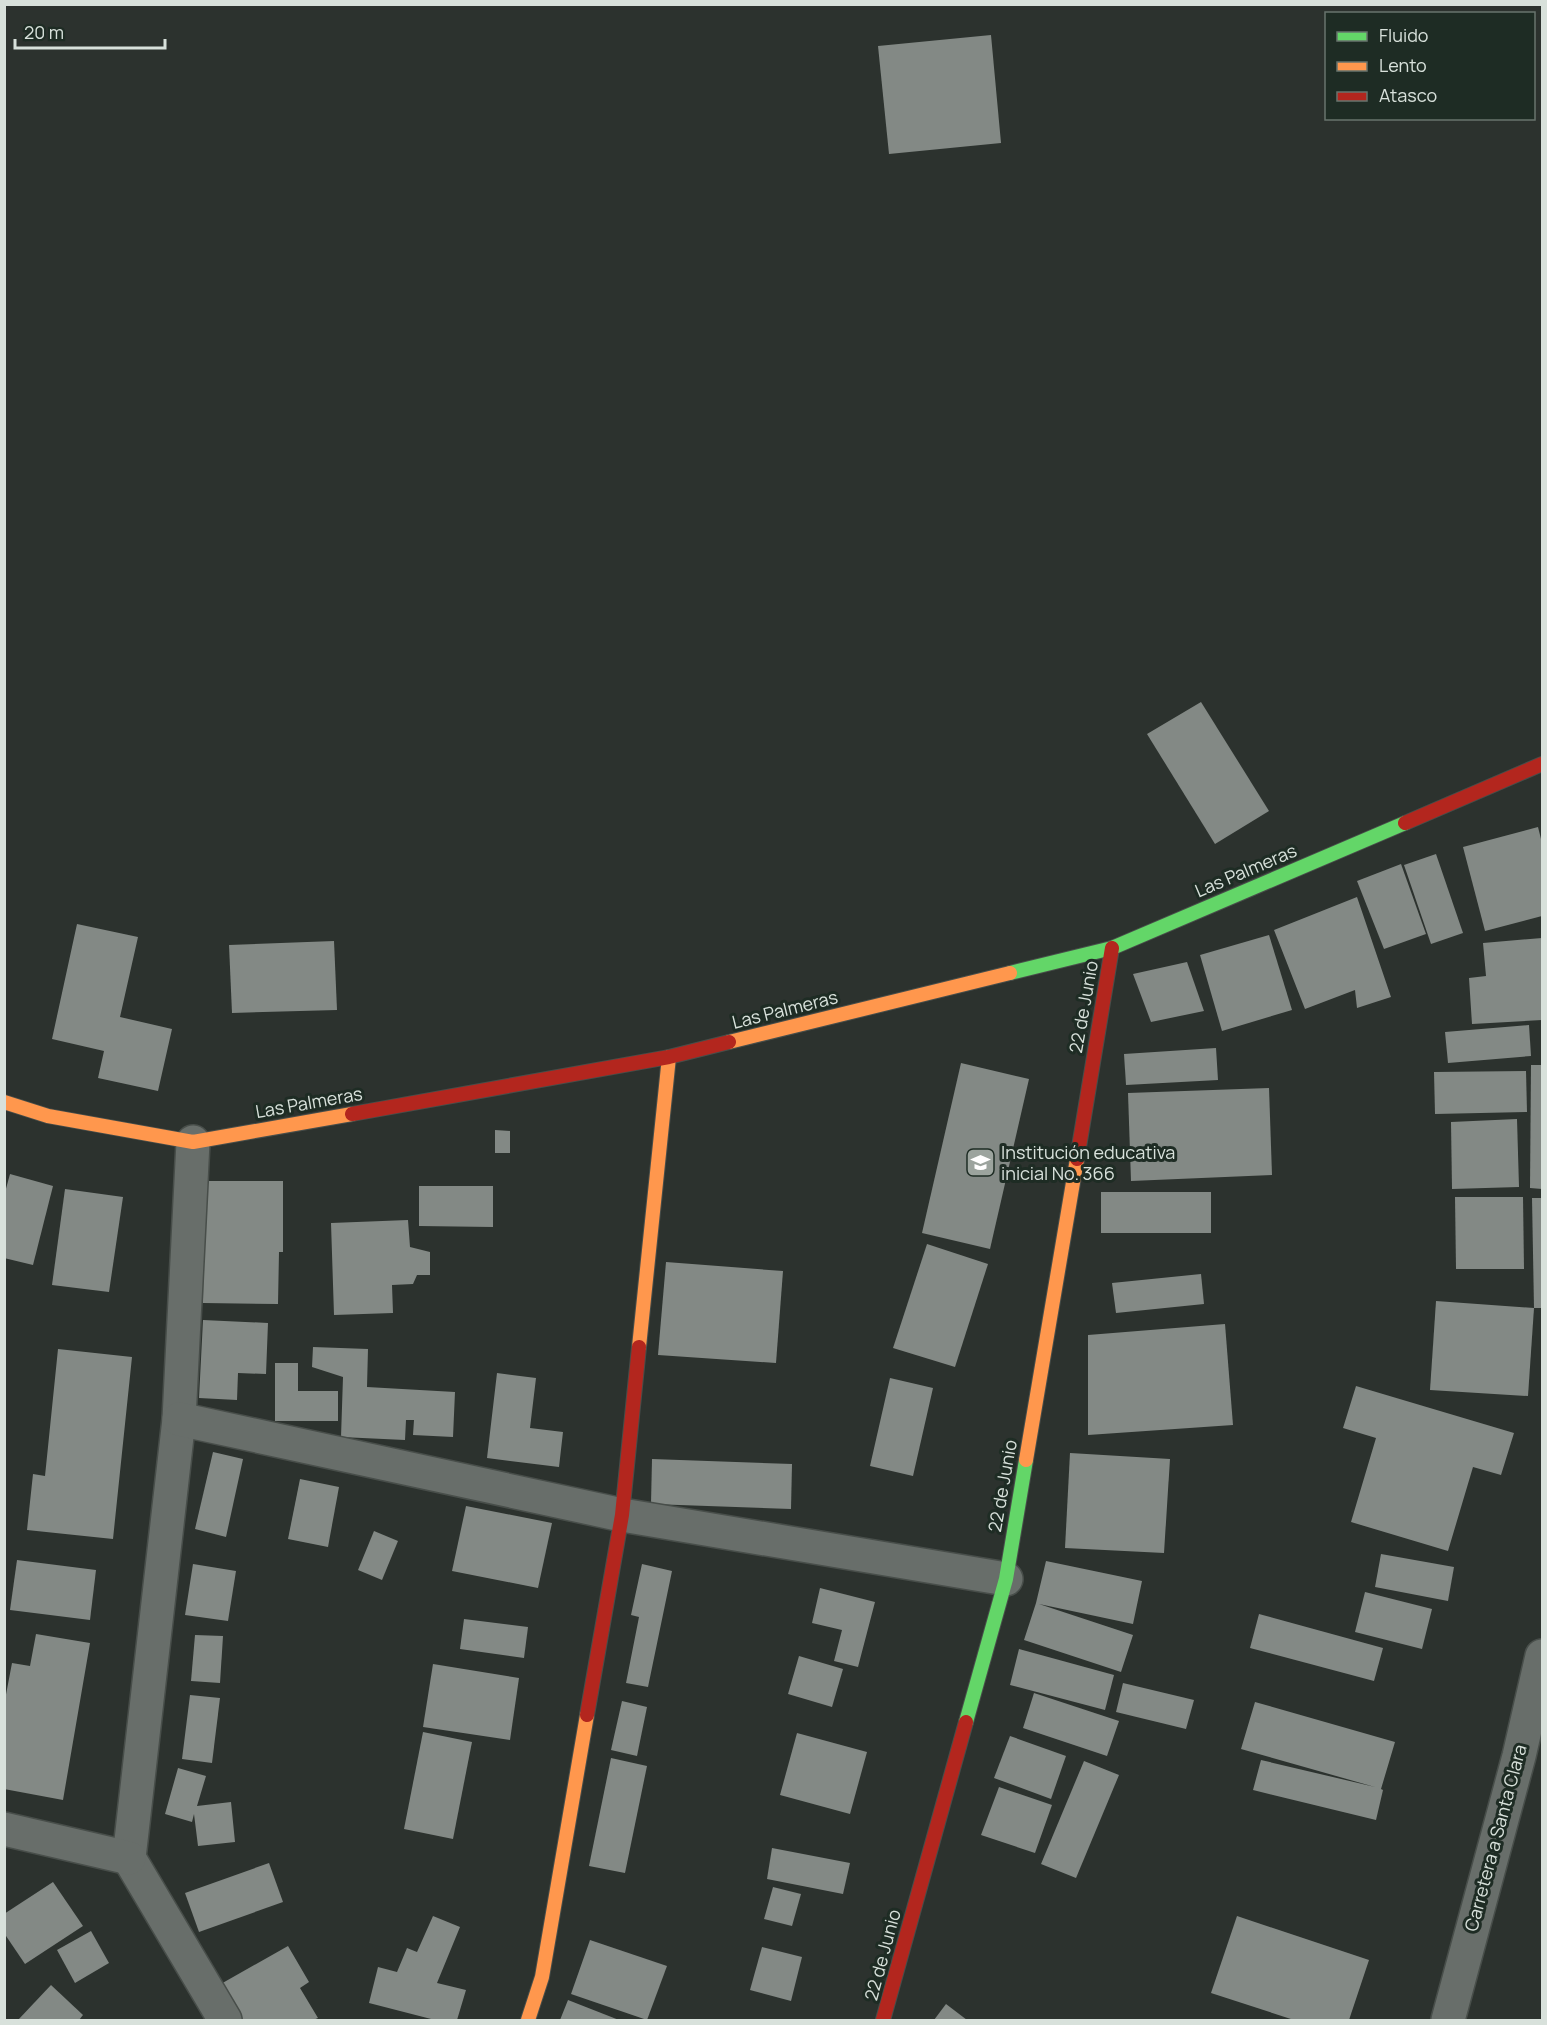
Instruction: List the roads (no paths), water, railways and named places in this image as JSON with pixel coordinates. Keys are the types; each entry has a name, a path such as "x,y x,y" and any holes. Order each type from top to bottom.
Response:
{"street":[{"name":"Las Palmeras","path":"4,1102 48,1116 193,1142 669,1057 1112,948 1542,764"},
{"name":"22 de Junio","path":"883,2020 1006,1579 1112,948"},
{"path":"528,2020 542,1977 622,1515 669,1057"},
{"path":"193,1142 179,1419 129,1858 225,2020"},
{"path":"179,1419 622,1515 1006,1579"},
{"name":"Carretera a Santa Clara","path":"1448,2020 1519,1756 1542,1656"},
{"path":"4,1829 129,1858"}],"place":[{"name":"Institución educativa inicial No. 366","path":"980,1163"}]}
